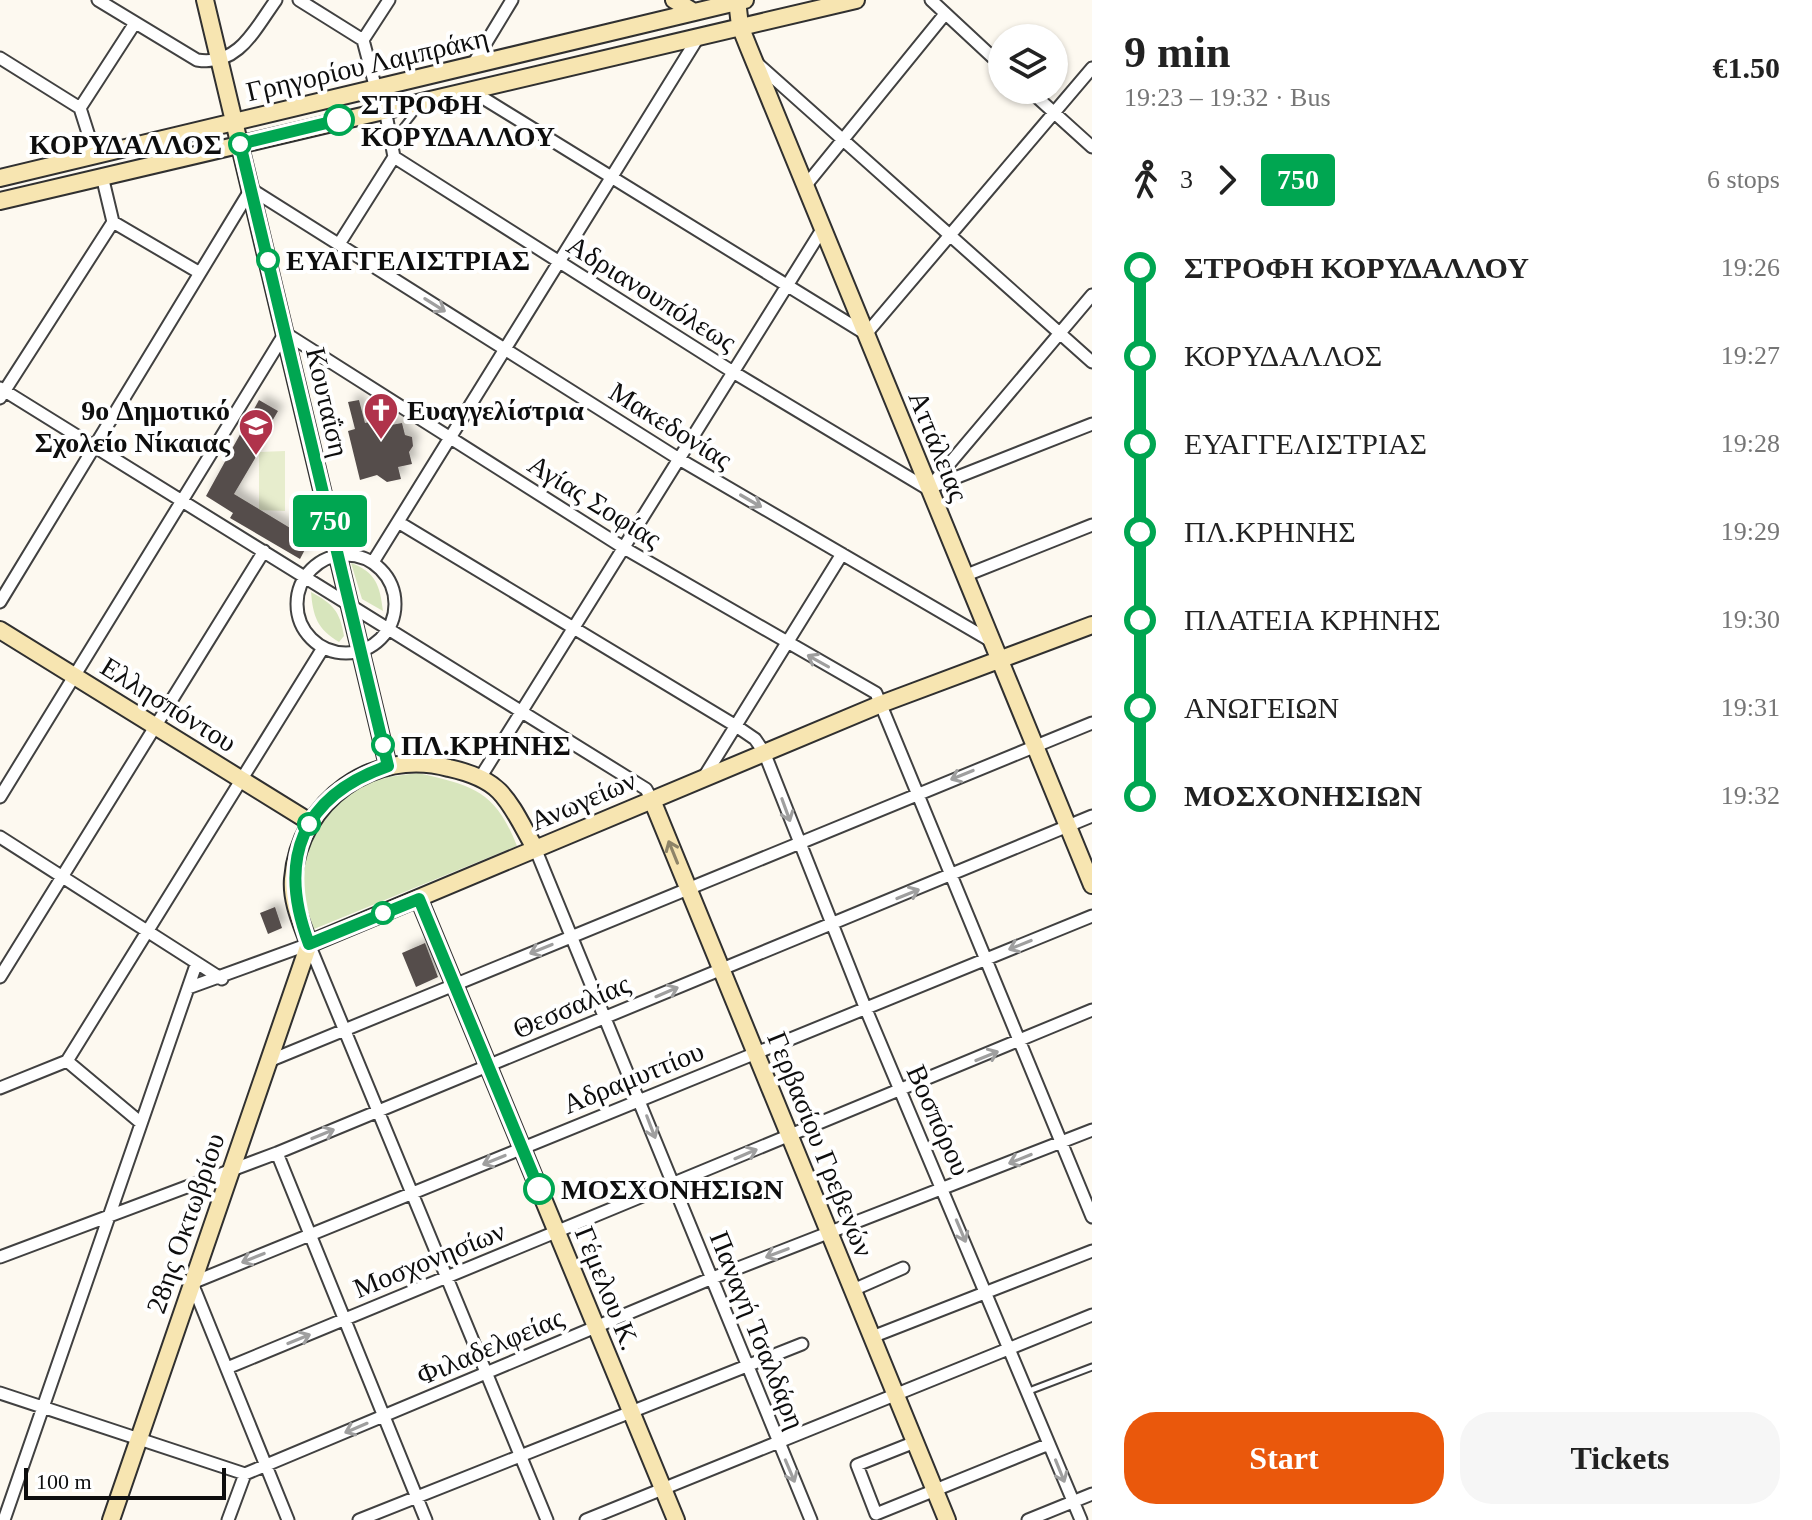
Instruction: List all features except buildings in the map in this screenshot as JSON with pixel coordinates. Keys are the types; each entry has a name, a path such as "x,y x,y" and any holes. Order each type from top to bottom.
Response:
{"main road":[{"path":"205,0 234,122"},
{"path":"674,0 694,12"},
{"name":"Γρηγορίου Λαμπράκη","path":"0,201 856,0"},
{"name":"Γρηγορίου Λαμπράκη","path":"0,178 734,1"},
{"name":"Αττάλειας","path":"734,1 734,22 740,26 757,63 928,489 1092,885"},
{"name":"Κουταΐση","path":"234,122 388,766"},
{"name":"Ανωγείων","path":"309,944 535,848 649,794 704,777 760,745 1000,662 1092,625"},
{"name":"Ελλησπόντου","path":"0,630 310,822"},
{"path":"309,944 296,908 293,879 310,822 346,784 388,766 433,763 480,778 499,791 535,848"},
{"name":"Γερβασίου Γρεβενών","path":"649,794 947,1520"},
{"name":"Γέμελου Κ.","path":"419,899 676,1520"},
{"name":"28ης Οκτωβρίου","path":"111,1520 309,944"}],"street":[{"path":"98,0 197,60 220,62 242,48 276,0"},
{"path":"299,0 363,40 376,89"},
{"path":"363,40 389,0"},
{"path":"472,66 512,0"},
{"path":"931,0 988,53"},
{"path":"806,185 945,14"},
{"path":"80,108 135,23"},
{"path":"373,562 700,35"},
{"path":"0,58 80,108 95,155"},
{"path":"757,63 1092,362"},
{"path":"470,89 866,334 1092,68"},
{"path":"1045,104 1092,147"},
{"path":"339,244 394,157 385,109"},
{"name":"Αδριανουπόλεως","path":"394,157 733,372 928,489"},
{"path":"102,176 113,222 200,273"},
{"path":"0,602 251,189"},
{"name":"Μακεδονίας","path":"251,189 679,459 991,641"},
{"path":"113,222 1,392 349,602 649,794"},
{"path":"480,778 823,228"},
{"path":"928,489 1092,295"},
{"path":"0,797 285,333"},
{"name":"Αγίας Σοφίας","path":"285,333 624,548 876,693 881,704"},
{"path":"928,489 1092,424"},
{"path":"398,522 736,726 760,745"},
{"path":"964,576 1092,525"},
{"path":"0,977 264,551"},
{"path":"338,554 373,562 388,578 395,597 390,628 376,643 361,651 342,653 323,648 305,631 298,615 298,591 304,576 338,554"},
{"path":"704,777 842,554"},
{"path":"0,1088 67,1061 323,648"},
{"path":"881,704 1092,1217"},
{"path":"269,1061 1092,723"},
{"name":"Βοσπόρου","path":"760,745 831,925 1081,1520"},
{"name":"Θεσσαλίας","path":"0,1257 232,1167 277,1153 1092,816"},
{"path":"0,837 222,979"},
{"name":"Παναγή Τσαλδάρη","path":"535,848 640,1100 807,1519"},
{"name":"Αδραμυττίου","path":"192,1283 1092,916"},
{"path":"309,944 547,1520"},
{"name":"Ανωγείων","path":"188,988 222,979 309,944"},
{"path":"4,1520 196,965"},
{"name":"Μοσχονησίων","path":"227,1368 1092,1010"},
{"path":"67,1061 141,1123"},
{"name":"Φιλαδελφείας","path":"245,1474 710,1279 1092,1130"},
{"path":"277,1153 426,1520"},
{"path":"872,1337 1092,1251"},
{"path":"853,1290 903,1268"},
{"path":"192,1283 288,1520"},
{"path":"586,1520 1092,1315"},
{"path":"359,1520 802,1344"},
{"path":"0,1393 245,1474 228,1520"},
{"path":"915,1442 857,1465 876,1514 1049,1444"},
{"path":"1028,1520 1092,1494"}],"lane":[{"path":"391,142 425,100"},
{"path":"1028,1392 1092,1367"}],"green space":[{"path":"285,451 285,511 259,510 259,452"},
{"path":"351,563 366,571 375,581 383,611 362,599"},
{"path":"311,592 325,600 338,614 344,636 339,642 318,621"},
{"path":"418,773 454,782 480,793 500,813 517,846 314,929 302,894 306,847 332,807 373,779"}],"bus line":[{"name":"750","path":"339,120 240,144 388,766 346,784 327,800 310,822 298,853 293,879 296,908 309,944 419,899 539,1189"}],"place":[{"name":"ΣΤΡΟΦΗ ΚΟΡΥΔΑΛΛΟΥ","path":"339,120"},
{"name":"ΚΟΡΥΔΑΛΛΟΣ","path":"240,144"},
{"name":"ΕΥΑΓΓΕΛΙΣΤΡΙΑΣ","path":"268,260"},
{"name":"Ευαγγελίστρια","path":"381,441"},
{"name":"9o Δημοτικό Σχολείο Νίκαιας","path":"256,457"},
{"name":"ΠΛ.ΚΡΗΝΗΣ","path":"383,745"},
{"name":"ΜΟΣΧΟΝΗΣΙΩΝ","path":"539,1189"}]}
